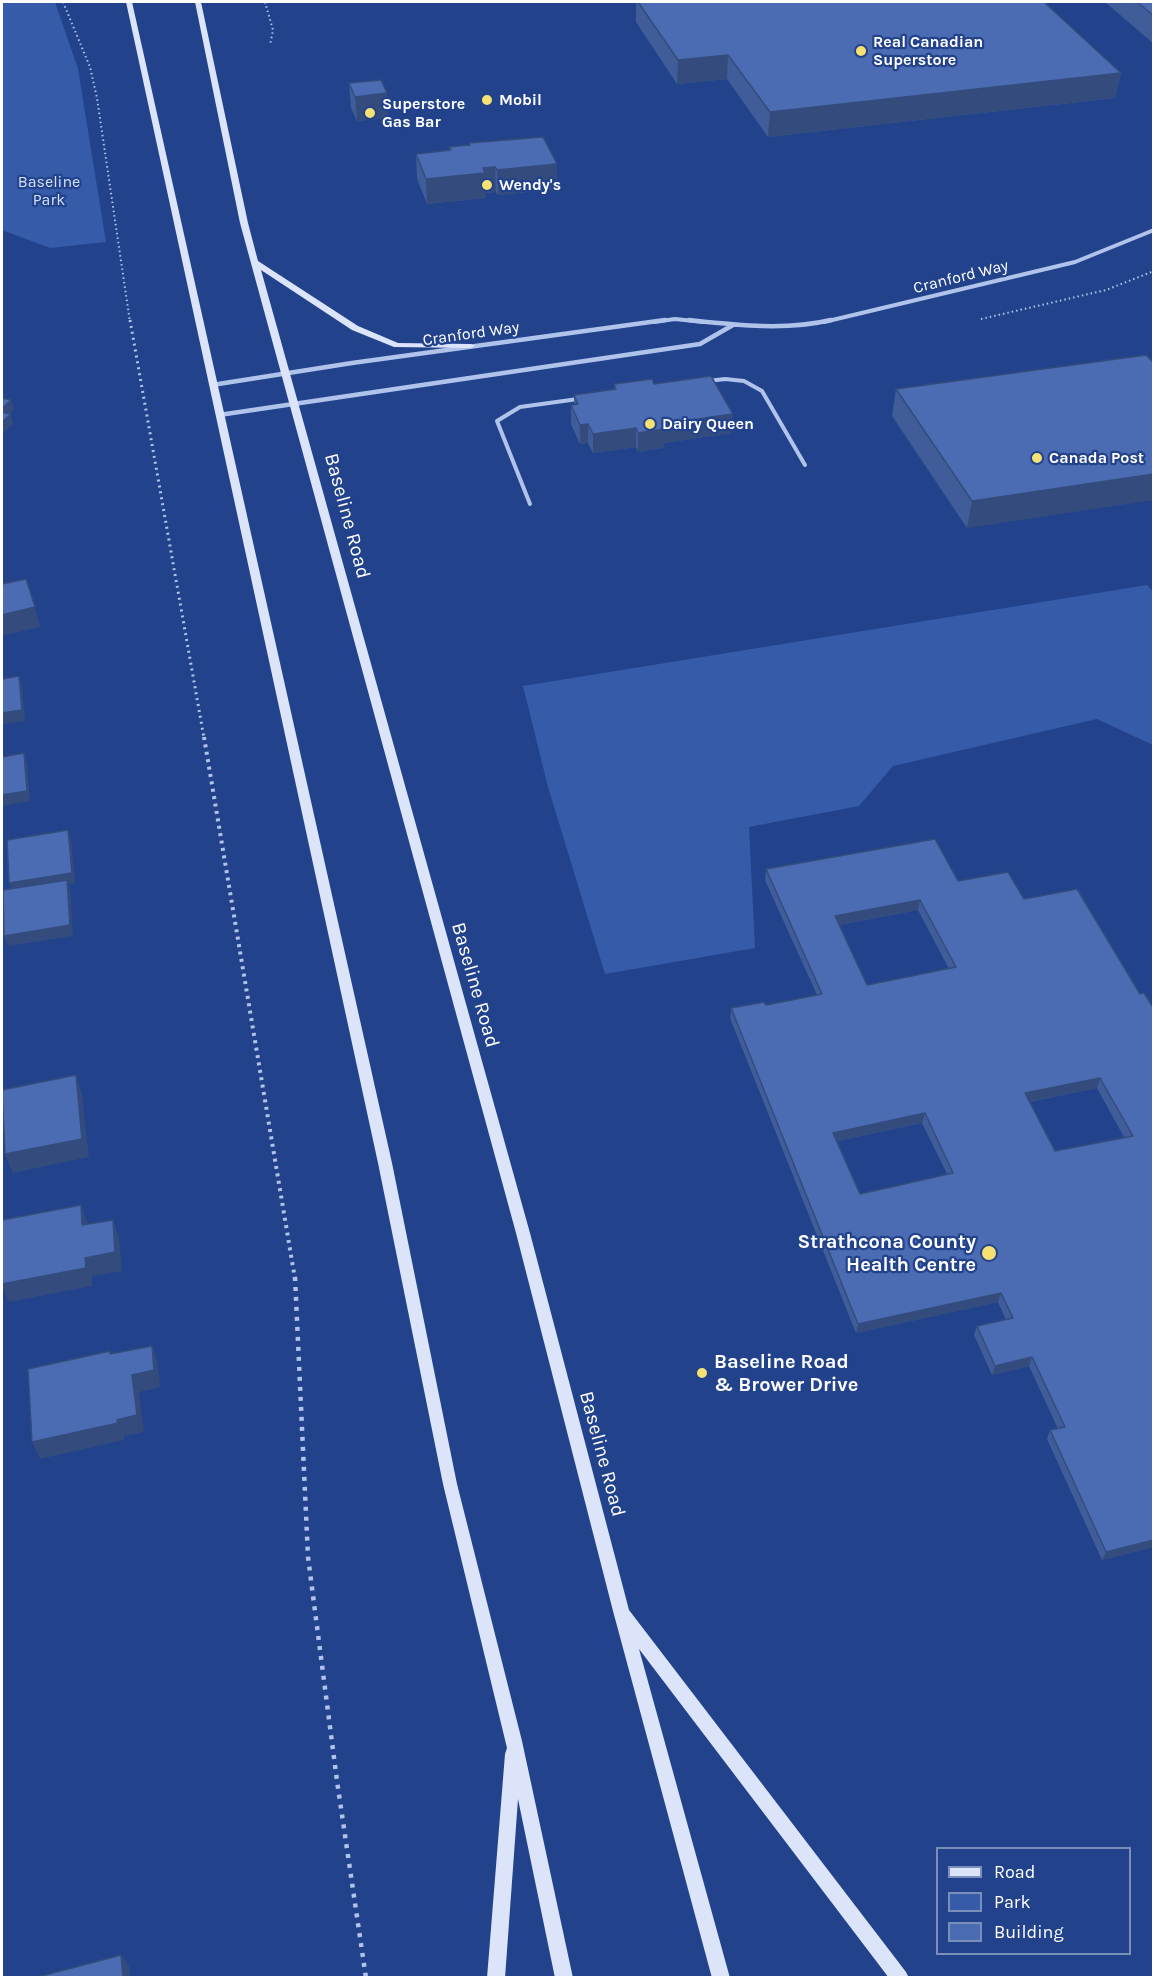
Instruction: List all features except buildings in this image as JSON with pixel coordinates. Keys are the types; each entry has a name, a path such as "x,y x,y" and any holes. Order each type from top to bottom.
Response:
{"main road":[{"path":"129,2 385,1163 450,1484 513,1741 564,1977"},
{"name":"Baseline Road","path":"198,2 244,223 523,1233 621,1611 721,1977"},
{"path":"256,263 355,328 397,345 471,346"},
{"path":"621,1611 900,1977"},
{"path":"496,1977 513,1741"}],"street":[{"name":"Cranford Way","path":"212,385 471,346 675,319 734,325 807,326 1075,262 1154,230"},
{"name":"Cranford Way","path":"219,415 700,344 734,325"}],"lane":[{"path":"703,382 725,379 744,381 762,391 805,465"},
{"path":"530,504 497,421 520,407 588,398"}],"path":[{"path":"63,2 90,67 97,98 137,369 216,796 297,1292 301,1445 308,1557 366,1977"},
{"path":"265,2 273,30 270,45"}],"green space":[{"name":"Baseline Park","path":"2,2 55,2 78,69 106,242 50,248 2,230"},
{"path":"1147,585 1154,593 1153,745 1097,719 893,766 859,806 749,827 755,948 605,974 548,787 523,686"}],"place":[{"name":"Real Canadian Superstore","path":"861,51"},
{"name":"Mobil","path":"487,100"},
{"name":"Superstore Gas Bar","path":"370,113"},
{"name":"Wendy's","path":"487,185"},
{"name":"Dairy Queen","path":"650,424"},
{"name":"Canada Post","path":"1037,458"},
{"name":"Strathcona County Health Centre","path":"989,1253"},
{"name":"Baseline Road & Brower Drive","path":"702,1373"}]}
